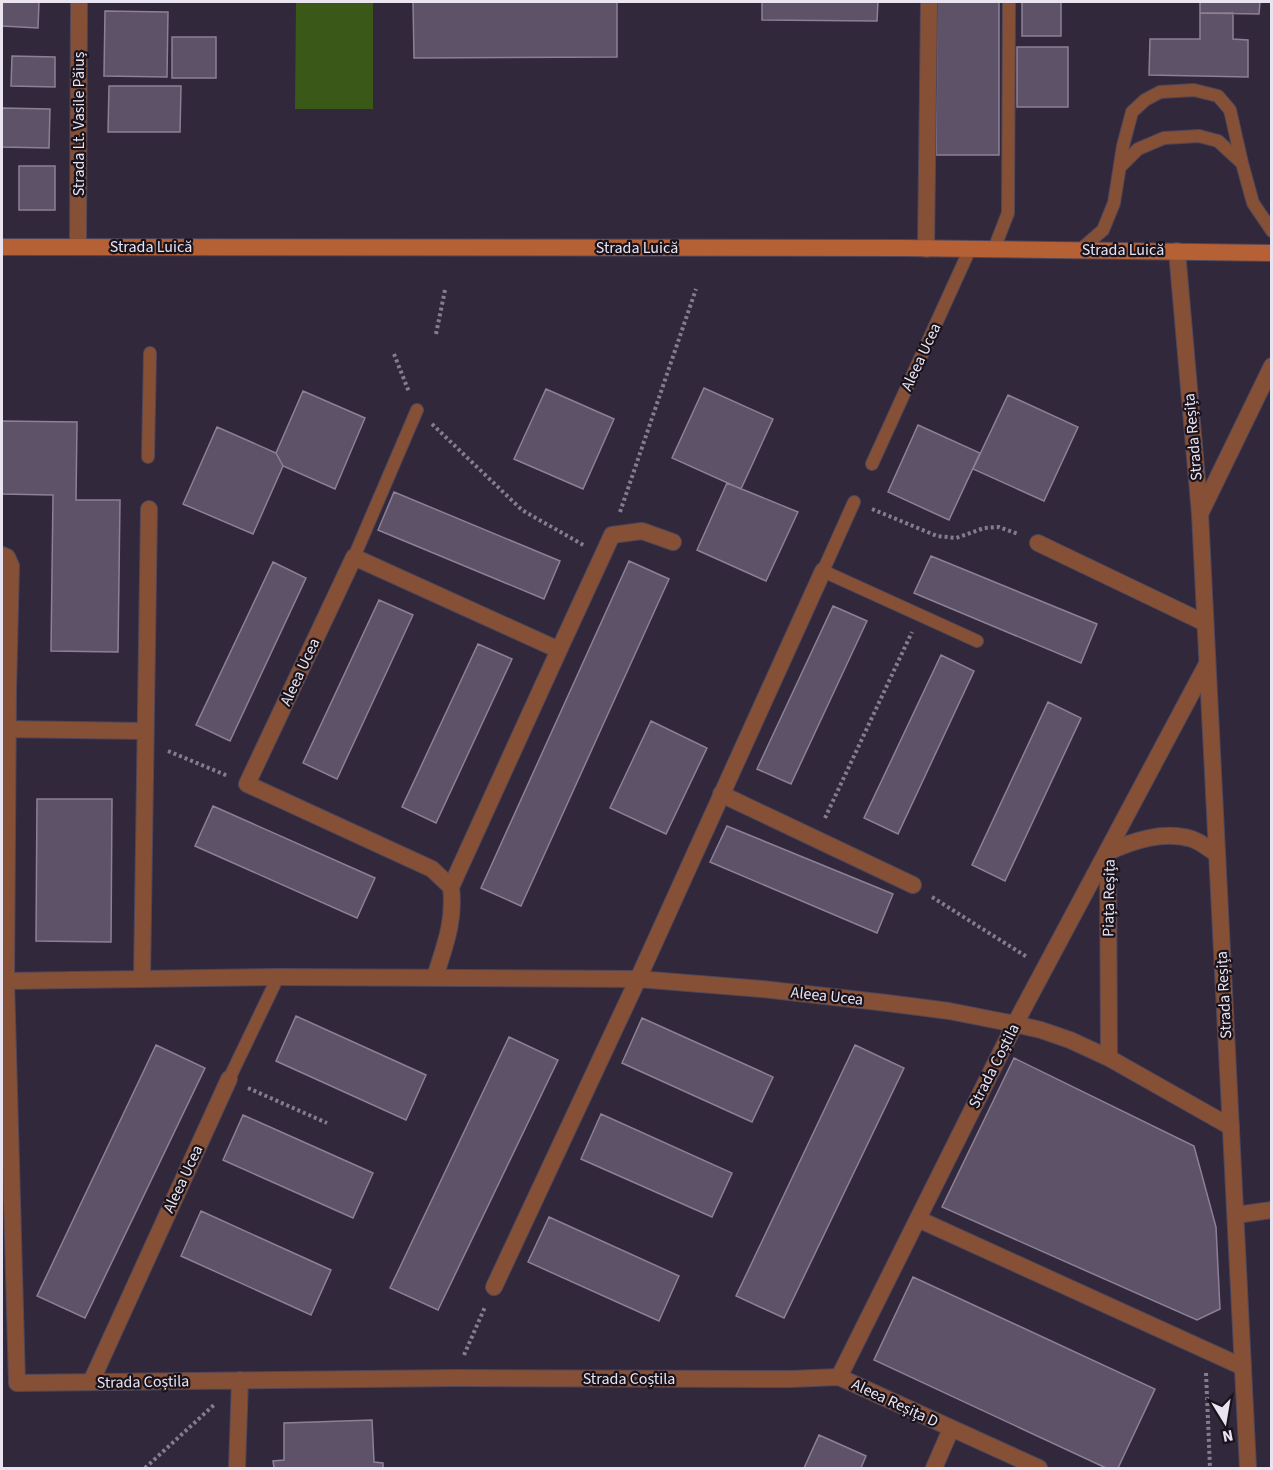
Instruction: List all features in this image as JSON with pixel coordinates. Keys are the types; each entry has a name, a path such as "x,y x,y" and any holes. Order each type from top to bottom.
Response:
{"main road":[{"name":"Strada Luică","path":"2,248 994,249 1272,253"}],"street":[{"name":"Strada Lt. Vasile Păiuș","path":"78,247 79,2"},
{"path":"926,249 930,2"},
{"name":"Strada Reșița","path":"1176,251 1200,514 1248,1468"},
{"path":"1200,514 1272,367"},
{"path":"142,979 149,509"},
{"path":"435,977 450,925 453,908 451,887 612,536 642,531 673,542"},
{"path":"1038,543 1205,623"},
{"path":"2,555 7,557 11,566 5,729 6,981"},
{"path":"354,557 559,650"},
{"name":"Aleea Ucea","path":"247,784 354,557"},
{"path":"494,1287 638,979 823,571"},
{"name":"Strada Coștila","path":"6,981 16,1383 839,1377 1015,1024 1207,664"},
{"path":"5,729 145,736"},
{"path":"247,784 432,869 451,887"},
{"path":"721,794 913,885"},
{"name":"Piața Reșița","path":"1109,1058 1108,852 1136,840 1165,836 1191,839 1217,854"},
{"name":"Aleea Ucea","path":"6,981 278,977 638,979 762,989 887,1003 949,1011 1015,1024"},
{"path":"1015,1024 1070,1040 1109,1058 1231,1127"},
{"name":"Aleea Ucea","path":"91,1382 229,1079"},
{"path":"1236,1215 1272,1210"},
{"path":"918,1219 1243,1367"},
{"name":"Aleea Reșița D","path":"839,1377 1039,1468"},
{"path":"237,1468 240,1380"},
{"name":"Aleea Reșița D","path":"934,1468 951,1429"}],"lane":[{"path":"994,249 1008,213 1010,2"},
{"path":"1080,250 1102,230 1114,202 1132,112 1145,100 1160,92 1194,90 1218,96 1230,110 1253,203 1272,231"},
{"path":"1120,167 1138,149 1164,138 1199,136 1218,141 1242,163"},
{"name":"Aleea Ucea","path":"872,464 970,249"},
{"path":"148,457 150,353"},
{"path":"354,557 417,410"},
{"path":"854,502 823,571 977,641"},
{"name":"Aleea Ucea","path":"229,1079 278,977"}],"path":[{"path":"612,536 696,289"},
{"path":"436,334 445,290"},
{"path":"394,354 417,410 522,510 603,556"},
{"path":"854,502 937,536 956,538 984,528 999,527 1038,543"},
{"path":"816,839 920,615"},
{"path":"145,736 247,784"},
{"path":"913,885 1045,969"},
{"path":"229,1079 327,1123"},
{"path":"455,1378 494,1287"},
{"path":"1205,1349 1210,1468"},
{"path":"146,1468 240,1380"}],"green space":[{"path":"296,2 373,2 373,109 295,109"}],"building":[{"path":"2,2 39,2 38,28 2,26"},
{"path":"413,2 617,2 617,57 414,58"},
{"path":"762,2 878,2 877,21 762,20"},
{"path":"937,2 999,2 999,155 936,155"},
{"path":"1022,2 1061,2 1061,36 1022,36"},
{"path":"1200,2 1260,2 1259,14 1200,13"},
{"path":"105,11 168,12 167,77 104,76"},
{"path":"1200,13 1233,13 1233,39 1248,40 1248,77 1149,75 1150,39 1200,39"},
{"path":"172,37 216,37 216,78 172,78"},
{"path":"1017,47 1068,47 1068,107 1017,107"},
{"path":"12,56 55,57 55,87 11,86"},
{"path":"109,86 181,86 180,132 108,132"},
{"path":"2,108 50,109 49,148 2,147"},
{"path":"19,166 55,166 55,210 19,210"},
{"path":"704,388 773,419 741,489 672,458"},
{"path":"546,389 614,419 583,489 514,459"},
{"path":"303,391 365,418 335,489 283,466 276,453"},
{"path":"1008,395 1078,427 1044,501 973,469"},
{"path":"2,421 77,422 76,500 120,500 118,652 51,651 53,495 2,494"},
{"path":"918,425 980,453 949,520 888,492"},
{"path":"217,427 276,453 283,466 253,534 183,504"},
{"path":"727,483 798,512 766,581 697,550"},
{"path":"394,492 560,561 544,599 378,530"},
{"path":"931,556 1097,624 1081,663 914,593"},
{"path":"629,561 669,579 521,906 481,888"},
{"path":"273,562 306,578 230,741 196,725"},
{"path":"379,600 413,615 337,779 303,763"},
{"path":"833,606 867,621 791,784 757,769"},
{"path":"478,644 512,659 436,823 402,807"},
{"path":"941,655 974,671 898,834 864,818"},
{"path":"1048,702 1081,718 1005,881 972,865"},
{"path":"651,721 707,748 666,834 610,808"},
{"path":"37,799 112,799 111,942 36,941"},
{"path":"213,806 375,878 357,918 195,846"},
{"path":"727,826 893,894 877,933 710,862"},
{"path":"296,1016 426,1075 406,1120 276,1061"},
{"path":"642,1018 773,1077 752,1122 622,1063"},
{"path":"509,1037 558,1060 438,1310 390,1288"},
{"path":"156,1045 205,1068 85,1318 37,1296"},
{"path":"855,1045 904,1068 784,1318 736,1296"},
{"path":"1014,1058 1194,1146 1216,1227 1220,1309 1197,1320 942,1207"},
{"path":"601,1114 732,1173 712,1217 581,1159"},
{"path":"243,1115 373,1173 353,1218 223,1160"},
{"path":"201,1211 331,1270 311,1315 181,1256"},
{"path":"549,1217 679,1276 659,1321 528,1262"},
{"path":"913,1277 1155,1389 1118,1468 1106,1468 874,1360"},
{"path":"372,1420 374,1462 383,1463 383,1468 274,1468 273,1461 284,1460 284,1423"},
{"path":"819,1435 866,1456 861,1468 804,1468"}]}
